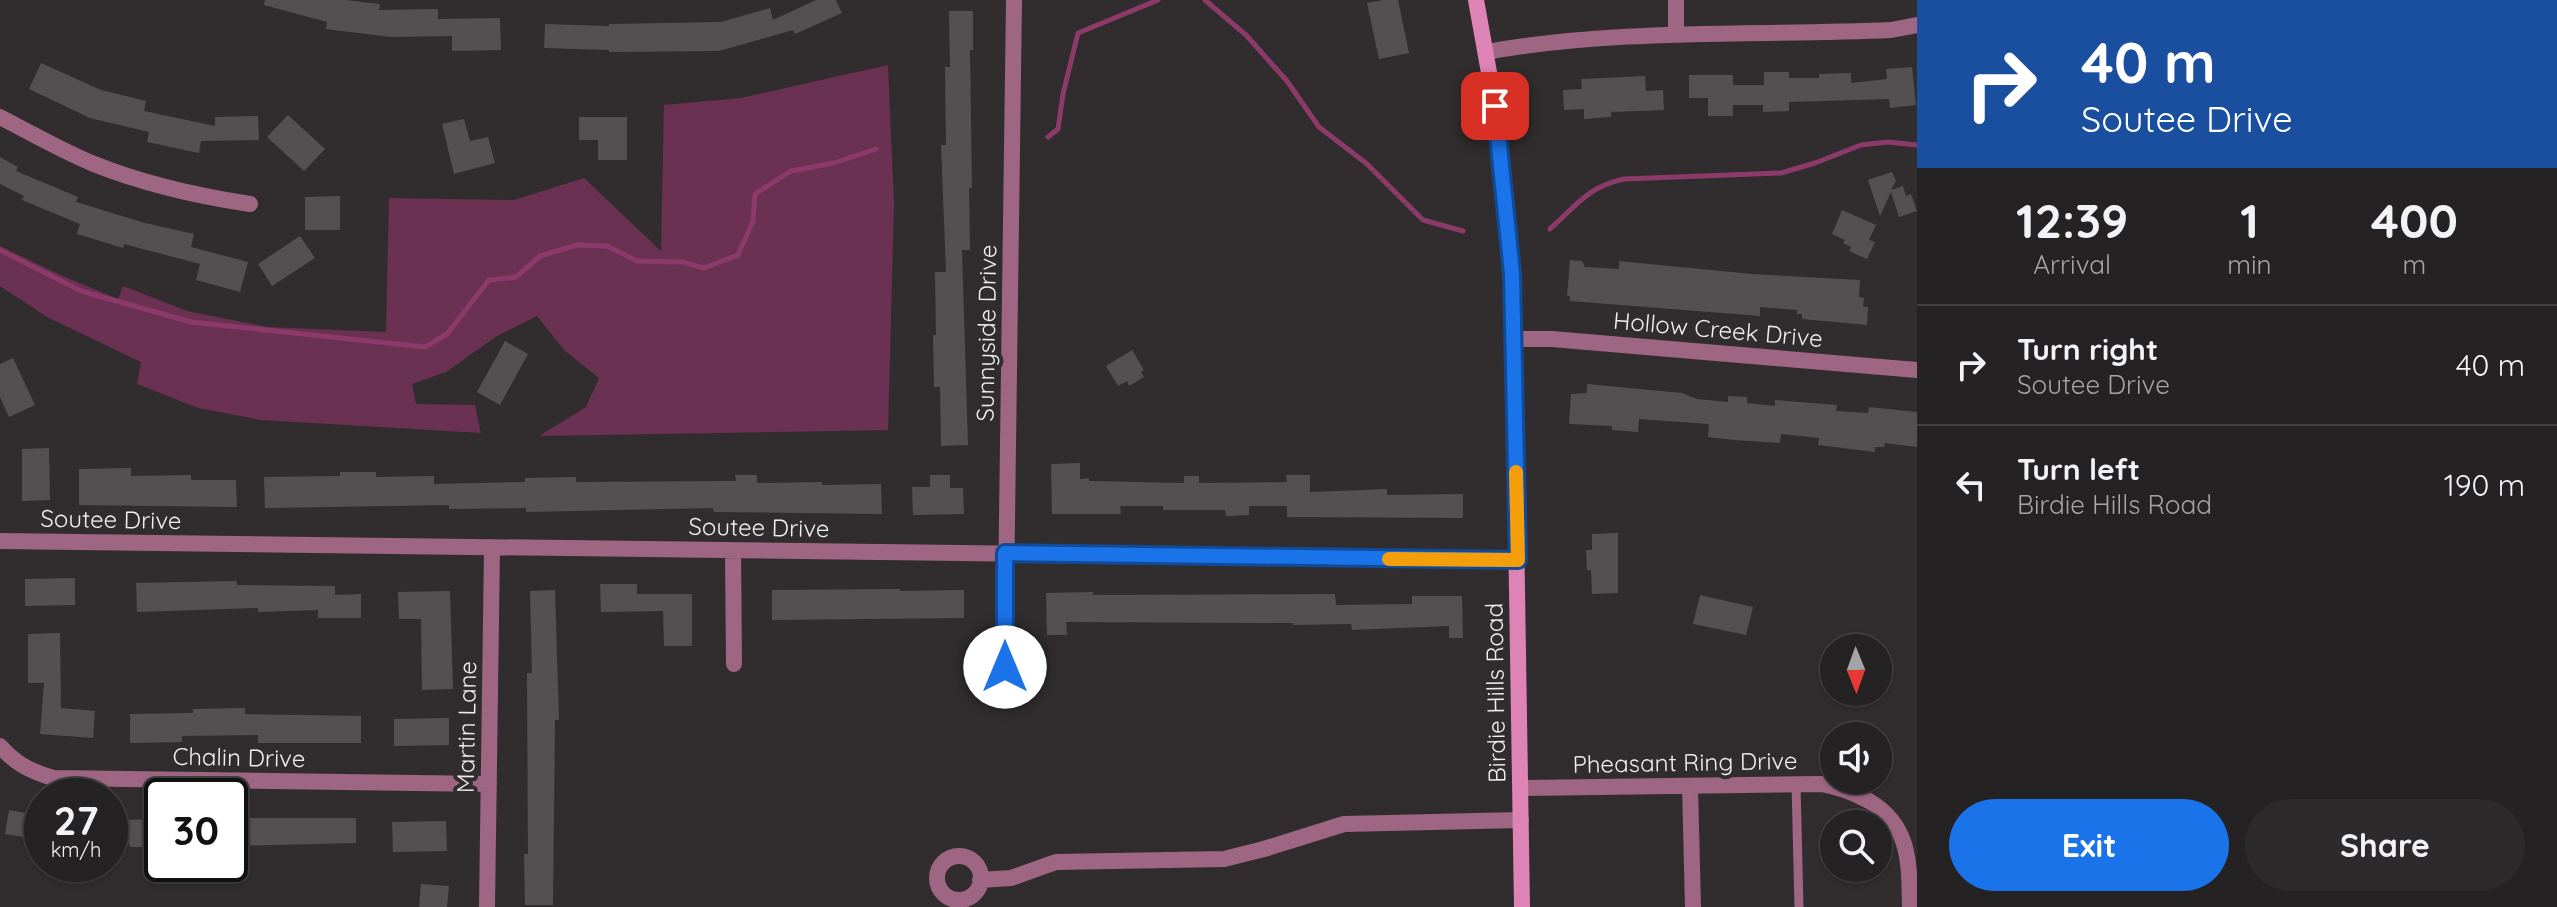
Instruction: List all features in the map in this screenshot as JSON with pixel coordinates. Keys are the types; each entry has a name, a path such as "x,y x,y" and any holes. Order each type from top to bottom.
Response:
{"main road":[{"name":"Birdie Hills Road","path":"1476,0 1508,215 1514,339 1522,907"}],"street":[{"name":"Sunnyside Drive","path":"1005,667 1014,0"},
{"path":"1676,0 1676,34"},
{"path":"1486,52 1575,40 1676,34 1891,30 1917,25"},
{"path":"0,117 63,150 123,174 179,191 250,204"},
{"name":"Hollow Creek Drive","path":"1514,339 1552,339 1917,370"},
{"name":"Soutee Drive","path":"0,541 1518,560"},
{"name":"Martin Lane","path":"487,907 492,548"},
{"path":"733,551 734,664"},
{"name":"Chalin Drive","path":"0,746 13,761 31,772 53,778 489,784"},
{"name":"Pheasant Ring Drive","path":"1521,788 1796,784 1839,787 1882,809 1899,829 1909,861 1910,907"},
{"path":"1690,786 1693,907"},
{"path":"980,880 1011,878 1056,862 1224,859 1344,824 1521,820"},
{"path":"952,857 966,858 978,867 980,880 973,895 959,904 945,896 937,878 941,865 952,857"}],"lane":[{"path":"1796,784 1799,907"}],"shaded area":[{"path":"888,65 894,203 888,430 539,436 586,407 599,378 564,350 537,316 497,336 446,372 412,384 416,404 475,405 481,433 261,420 198,408 137,384 141,362 47,317 0,286 0,246 118,299 123,286 187,311 268,327 386,332 389,198 514,200 584,178 661,251 664,105 741,98"}],"building":[{"path":"265,0 345,0 380,4 379,10 438,9 438,19 500,18 501,50 452,51 452,36 391,37 326,29 327,22 264,5"},
{"path":"816,0 836,0 842,13 795,34 793,30 719,51 609,52 544,48 545,24 609,26 721,22 770,8 773,20"},
{"path":"1398,0 1409,53 1379,59 1367,3"},
{"path":"949,11 973,11 973,50 970,50 970,250 962,250 968,445 941,446 940,387 934,387 933,335 936,335 935,272 946,272 941,145 946,145 945,67 950,67"},
{"path":"41,63 101,90 146,101 144,111 215,126 215,117 258,116 259,140 201,141 199,153 147,142 149,132 90,118 29,89"},
{"path":"1912,67 1916,105 1890,108 1889,99 1789,102 1789,111 1763,112 1763,105 1733,105 1733,116 1708,116 1708,98 1689,98 1689,75 1733,75 1733,85 1764,85 1764,72 1789,72 1789,78 1819,78 1819,74 1851,73 1851,83 1887,79 1886,69"},
{"path":"1645,76 1646,91 1663,90 1664,110 1611,112 1611,117 1584,119 1584,109 1564,110 1563,90 1582,89 1581,79"},
{"path":"288,115 325,149 304,171 267,137"},
{"path":"579,117 627,117 627,160 598,160 598,140 579,140"},
{"path":"464,119 470,141 488,137 495,163 454,174 442,124"},
{"path":"0,157 18,167 16,171 78,197 76,202 194,234 191,247 248,262 240,292 196,280 200,264 124,244 123,248 77,234 80,224 22,200 24,196 0,184"},
{"path":"1892,172 1896,181 1891,190 1903,186 1906,196 1911,194 1917,211 1899,217 1891,192 1880,216 1868,180"},
{"path":"340,196 340,230 305,230 305,197"},
{"path":"1842,210 1876,225 1869,240 1875,242 1867,259 1849,251 1851,247 1843,243 1845,240 1832,234"},
{"path":"300,236 315,258 272,286 258,264"},
{"path":"1570,260 1582,261 1585,267 1619,269 1619,261 1752,274 1860,280 1859,297 1864,298 1863,307 1868,307 1867,325 1802,319 1802,314 1797,314 1797,310 1760,307 1760,316 1570,301 1570,296 1567,296"},
{"path":"505,341 528,354 500,405 477,392"},
{"path":"1132,350 1144,370 1141,372 1144,377 1129,386 1127,381 1118,386 1106,366"},
{"path":"13,358 35,405 9,417 0,397 0,364"},
{"path":"1587,384 1682,393 1697,399 1728,402 1728,396 1747,397 1747,403 1775,406 1775,400 1837,405 1836,411 1868,413 1869,407 1917,412 1917,447 1885,443 1884,447 1875,447 1875,452 1818,445 1819,438 1781,434 1780,443 1734,440 1708,437 1709,424 1639,419 1638,432 1612,430 1612,426 1569,424 1571,394 1587,393"},
{"path":"49,448 50,500 22,501 22,449"},
{"path":"1080,463 1080,479 1089,478 1089,481 1184,483 1184,476 1199,476 1199,483 1287,482 1286,475 1310,475 1310,492 1387,489 1387,495 1463,494 1463,518 1287,517 1287,506 1249,506 1249,515 1226,516 1225,510 1163,510 1163,506 1120,506 1121,514 1052,514 1051,464"},
{"path":"131,468 131,476 191,475 191,480 236,480 237,507 79,505 79,469"},
{"path":"340,472 376,472 376,477 434,476 434,484 525,482 525,478 576,477 576,482 736,481 735,475 757,475 757,483 881,484 882,514 714,512 713,508 526,512 526,508 449,509 449,505 265,508 264,477 340,476"},
{"path":"930,475 950,475 950,488 963,488 964,514 913,515 912,487 930,487"},
{"path":"1618,533 1618,593 1592,594 1586,550 1592,550 1592,534"},
{"path":"75,578 75,605 25,606 25,579"},
{"path":"237,581 237,585 335,586 335,595 361,594 361,618 318,618 318,610 258,612 258,608 137,612 136,583"},
{"path":"600,584 637,584 637,594 692,594 692,646 664,646 663,611 601,612"},
{"path":"555,590 559,720 555,720 553,905 525,905 524,854 528,854 527,673 532,673 530,591"},
{"path":"772,590 964,590 964,618 772,620"},
{"path":"450,591 453,689 422,690 421,619 399,619 398,592"},
{"path":"1093,592 1093,595 1335,594 1336,605 1412,604 1412,596 1462,596 1463,638 1449,638 1449,626 1352,630 1351,624 1293,623 1066,622 1067,635 1047,635 1046,593"},
{"path":"1700,595 1753,607 1746,635 1693,624"},
{"path":"60,633 61,708 95,711 93,738 40,734 44,683 28,683 28,634"},
{"path":"245,708 245,714 361,716 361,743 258,743 258,735 182,736 182,742 130,743 130,714"},
{"path":"449,718 449,745 394,746 394,719"},
{"path":"9,810 24,813 24,837 5,834"},
{"path":"248,818 356,818 356,843 248,846"},
{"path":"144,819 144,847 130,847 128,820"},
{"path":"446,821 447,851 393,852 392,822"},
{"path":"421,884 449,886 447,907 419,907"}],"waterway":[{"path":"1048,137 1058,129 1078,33 1158,0"},
{"path":"1205,0 1246,35 1287,81 1319,127 1367,164 1423,220 1463,231"},
{"path":"1550,229 1591,192 1624,179 1781,173 1861,145 1888,142 1917,145"},
{"path":"0,250 81,291 191,322 425,347 447,334 489,280 516,277 540,256 577,245 607,246 637,261 683,262 704,268 738,255 753,221 755,194 791,171 834,163 876,149"}],"slow traffic":[{"path":"1389,559 1518,560 1516,472"}],"route":[{"path":"1005,667 1005,553 1518,560 1512,274 1495,106"}]}
